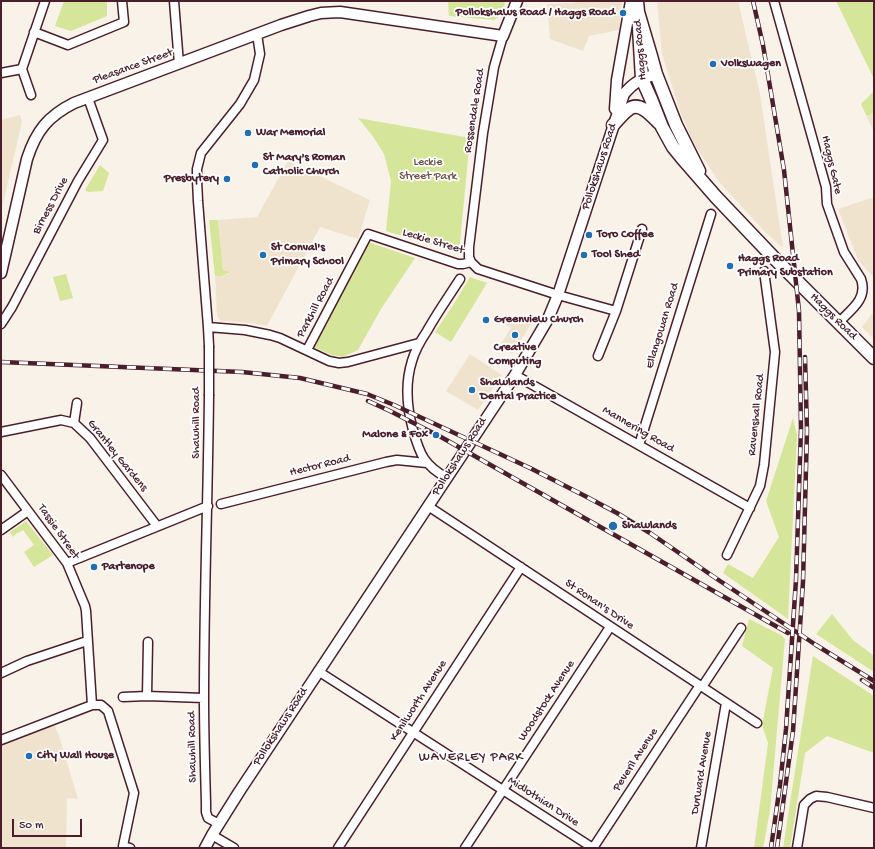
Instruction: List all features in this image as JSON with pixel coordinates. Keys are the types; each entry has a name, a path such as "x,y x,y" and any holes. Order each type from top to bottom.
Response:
{"main road":[{"path":"638,6 656,74"},
{"name":"Haggs Road","path":"638,6 642,79 662,127 673,147 708,188 774,258 874,358"},
{"name":"Haggs Road","path":"656,74 676,125 708,188"},
{"path":"613,125 630,108 638,106 652,115 662,127"}],"street":[{"path":"31,95 22,70 45,1"},
{"path":"34,32 68,45 124,22 122,1"},
{"path":"174,1 179,64"},
{"path":"503,36 516,1"},
{"path":"613,125 617,80 631,1"},
{"name":"Haggs Gate","path":"774,1 826,186 827,204 844,252 863,284 863,292 859,301 838,323"},
{"name":"Pleasance Street","path":"1,273 32,144 41,129 54,115 74,103 257,34 321,13 340,12 503,36"},
{"name":"Shawhill Road","path":"219,824 208,818 206,812 204,698 205,585 208,506 208,327 196,180 201,153 240,104 254,80 260,54 257,34"},
{"name":"Rossendale Road","path":"471,262 469,257 469,247 482,133 494,67 503,36"},
{"path":"1,73 22,70"},
{"name":"Pollokshaws Road","path":"205,848 318,671 515,375 548,319 558,295 624,94 642,79 656,74"},
{"name":"Birness Drive","path":"1,324 12,307 78,181 103,140 88,98"},
{"name":"Ellangowan Road","path":"639,444 710,214"},
{"path":"598,356 616,311 642,229"},
{"name":"Leckie Street","path":"368,234 458,264 471,262 478,269 558,295 616,311"},
{"name":"Parkhill Road","path":"306,350 368,234"},
{"name":"Ravenshall Road","path":"727,555 760,486 764,465 775,352 764,271"},
{"path":"447,478 435,471 427,463 419,450 408,409 407,390 412,360 420,343 460,279"},
{"path":"208,327 245,330 270,335 280,338 329,361 338,362 348,362 420,343"},
{"name":"Mannering Road","path":"515,375 750,508"},
{"path":"74,423 77,403"},
{"name":"Grantley Gardens","path":"1,432 61,420 74,423 90,438 157,526"},
{"name":"Hector Road","path":"221,504 386,462 397,460 427,463"},
{"name":"Tassie Street","path":"1,475 67,563 85,606 92,705"},
{"path":"67,563 208,506"},
{"name":"St Ronan's Drive","path":"428,506 757,723"},
{"path":"1,530 28,511"},
{"name":"Kenilworth Avenue","path":"338,848 521,567"},
{"name":"Woodstock Avenue","path":"465,848 610,627"},
{"name":"Peveril Avenue","path":"593,848 741,628"},
{"path":"1,673 27,661 87,641"},
{"path":"147,696 148,642"},
{"name":"Midlothian Drive","path":"318,671 593,848"},
{"path":"123,697 147,696 204,698"},
{"name":"Durward Avenue","path":"701,848 726,702"},
{"path":"1,740 92,705 101,705 108,711 134,793 123,846 130,848"},
{"path":"797,848 804,805 810,799 816,796 827,797 874,808"},
{"path":"212,835 234,848"}],"shaded area":[{"path":"575,1 622,1 619,30 589,36 583,51 550,39 547,4 575,3"},
{"path":"657,1 738,1 760,94 783,248 764,231 719,182 694,144 681,114 662,54"},
{"path":"874,112 874,133 866,115 870,115"},
{"path":"20,115 22,122 1,212 1,120"},
{"name":"St Conval's Primary School","path":"288,161 370,200 358,239 320,227 267,326 252,323 221,321 217,315 215,276 222,276 231,272 223,270 218,220 257,217"},
{"path":"874,197 874,278 858,260 838,209"},
{"path":"874,311 874,339 862,327"},
{"name":"Creative Computing","path":"509,318 530,324 512,354 500,345 511,328 505,324"},
{"path":"470,354 502,375 478,410 446,391"},
{"path":"51,717 59,736 78,799 67,798 66,848 1,848 1,736"}],"green space":[{"path":"64,1 107,1 107,16 71,31 55,26"},
{"path":"448,1 506,1 499,17 494,20 449,16"},
{"path":"836,1 874,1 874,79"},
{"path":"874,91 874,112 870,115 866,115 861,104"},
{"name":"Leckie Street Park","path":"358,118 470,138 459,253 386,231 391,181 384,154 372,135"},
{"path":"100,165 109,173 103,191 88,192 85,190"},
{"path":"209,220 218,220 223,270 231,272 222,276 215,276"},
{"path":"368,242 415,258 381,309 358,350 343,357 332,355 314,347"},
{"path":"66,274 73,298 60,301 53,277"},
{"path":"470,277 487,283 451,342 435,332"},
{"path":"793,418 797,435 788,619 723,573 728,564 753,578 779,537 766,501"},
{"path":"26,521 53,555 34,567 24,552 34,545 23,530 13,537 10,532"},
{"path":"832,614 853,640 874,656 874,672 816,634"},
{"path":"749,619 781,635 785,639 770,811 763,848 754,848 768,743 762,725 773,668 742,646"},
{"path":"813,656 874,696 874,753 827,736 805,753 790,848 783,848"}],"railway":[{"path":"753,1 763,45 784,170 799,311 801,429 796,580 786,729 771,848"},
{"path":"777,848 793,731 803,582 807,431 805,357"},
{"path":"1,362 242,372 300,378 367,394 530,468 617,513 650,533 816,645 874,681"},
{"path":"368,401 441,437 788,633"},
{"path":"862,680 874,688"}],"place":[{"name":"Pollokshaws Road / Haggs Road","path":"623,13"},
{"name":"Volkswagen","path":"713,64"},
{"name":"War Memorial","path":"248,133"},
{"name":"St Mary's Roman Catholic Church","path":"255,165"},
{"name":"Presbytery","path":"227,179"},
{"name":"Toro Coffee","path":"589,235"},
{"name":"St Conval's Primary School","path":"263,255"},
{"name":"Tool Shed","path":"584,255"},
{"name":"Haggs Road Primary Substation","path":"730,266"},
{"name":"Greenview Church","path":"486,320"},
{"name":"Creative Computing","path":"515,335"},
{"name":"Shawlands Dental Practice","path":"472,390"},
{"name":"Malone & Fox","path":"436,435"},
{"name":"Shawlands","path":"613,526"},
{"name":"Partenope","path":"94,567"},
{"name":"City Wall House","path":"29,756"}],"district":[{"name":"WAVERLEY PARK","path":"471,758"}]}
